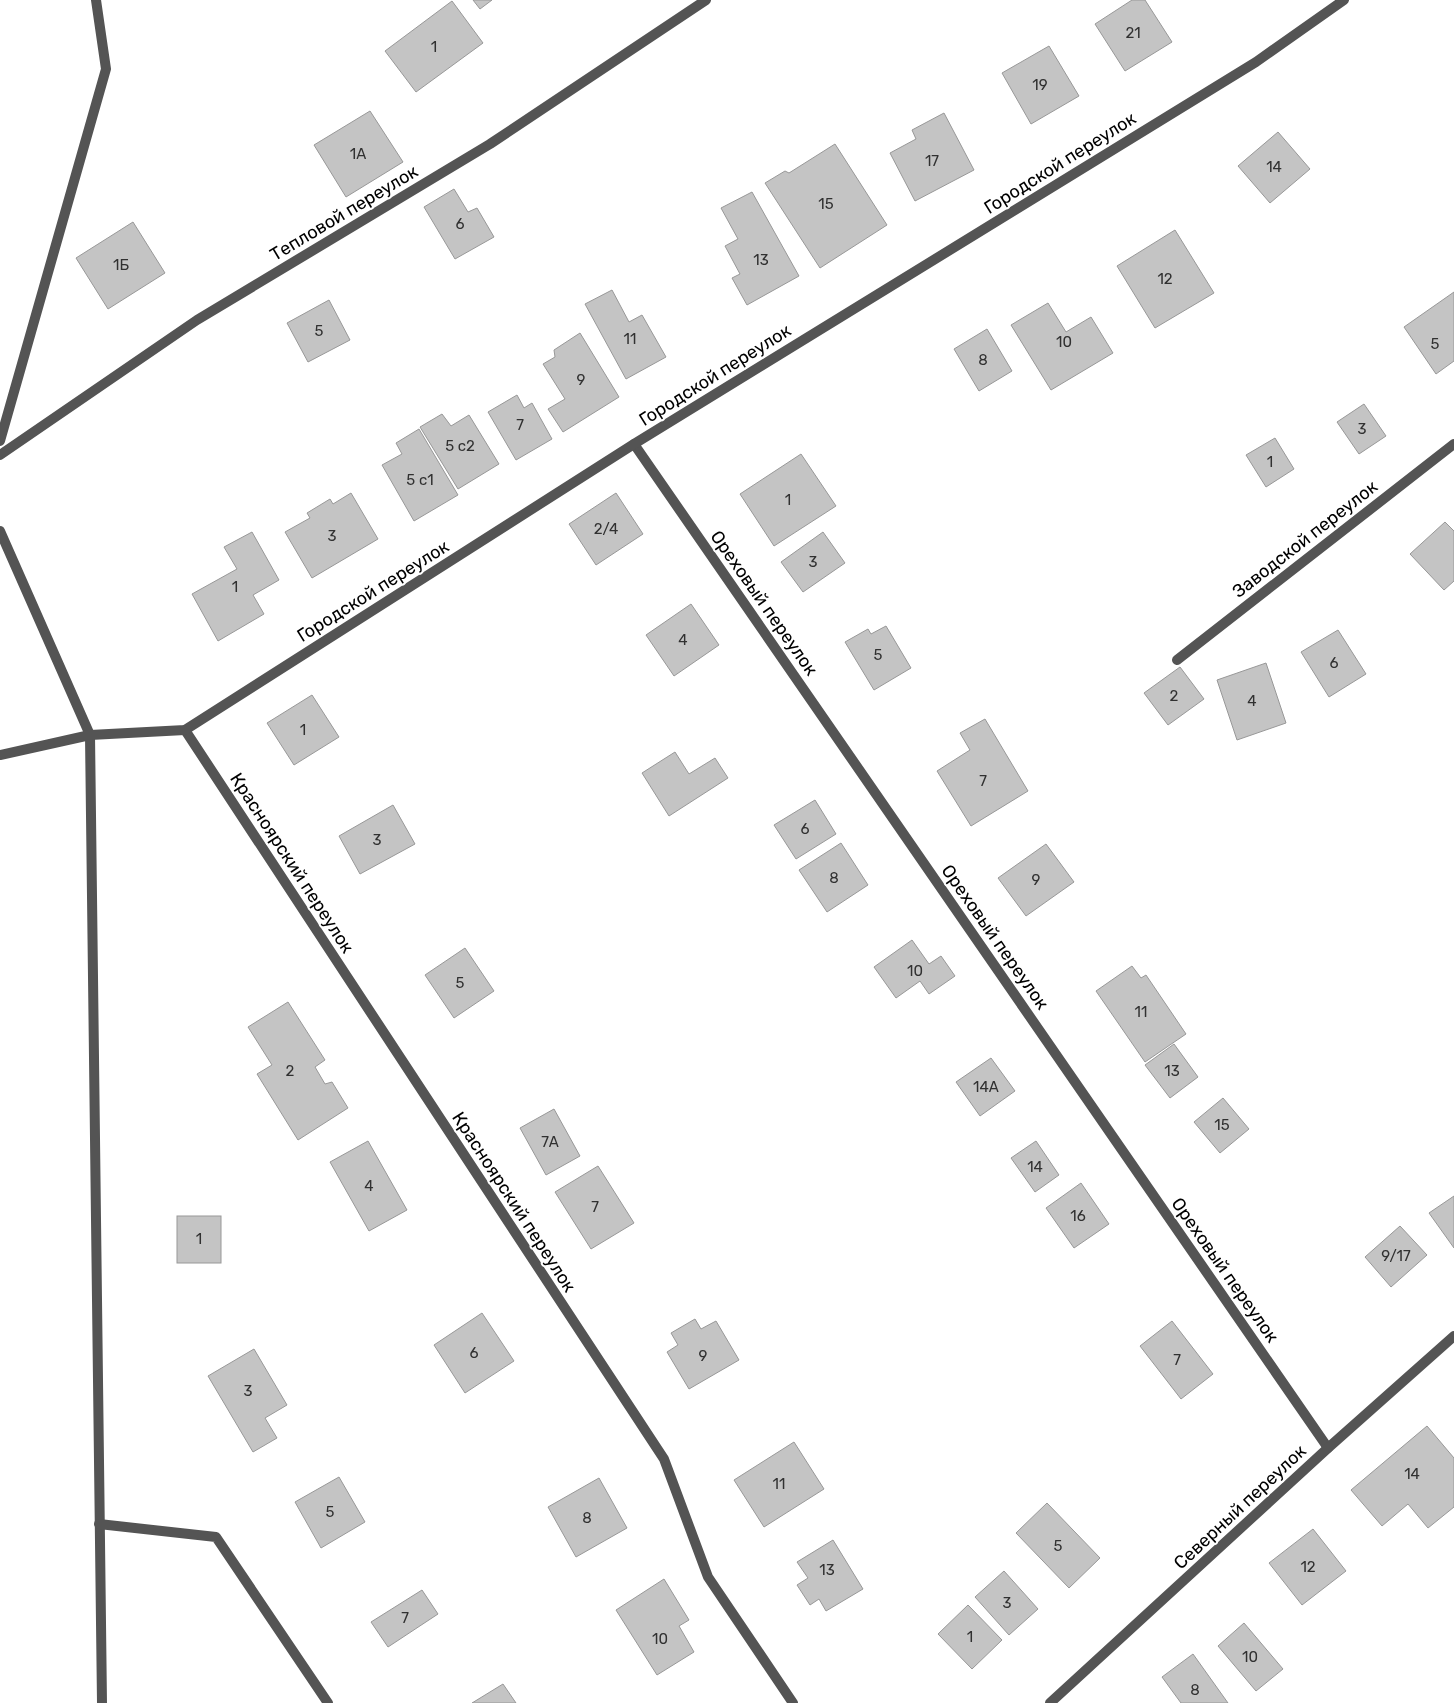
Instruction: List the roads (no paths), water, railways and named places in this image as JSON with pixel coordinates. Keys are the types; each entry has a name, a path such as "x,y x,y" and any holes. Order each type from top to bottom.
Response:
{"street":[{"path":"0,441 106,69 96,0"},
{"name":"Тепловой переулок","path":"0,455 197,320 490,144 706,0"},
{"name":"Городской переулок","path":"0,755 90,735 185,730 634,444 1256,62 1344,0"},
{"name":"Ореховый переулок","path":"634,444 1328,1448"},
{"name":"Заводской переулок","path":"1177,660 1454,444"},
{"path":"0,531 90,735 102,1703"},
{"name":"Красноярский переулок","path":"185,730 664,1459 708,1577 793,1703"},
{"name":"Северный переулок","path":"1050,1703 1328,1448 1454,1336"},
{"path":"99,1524 216,1537 328,1703"}]}
